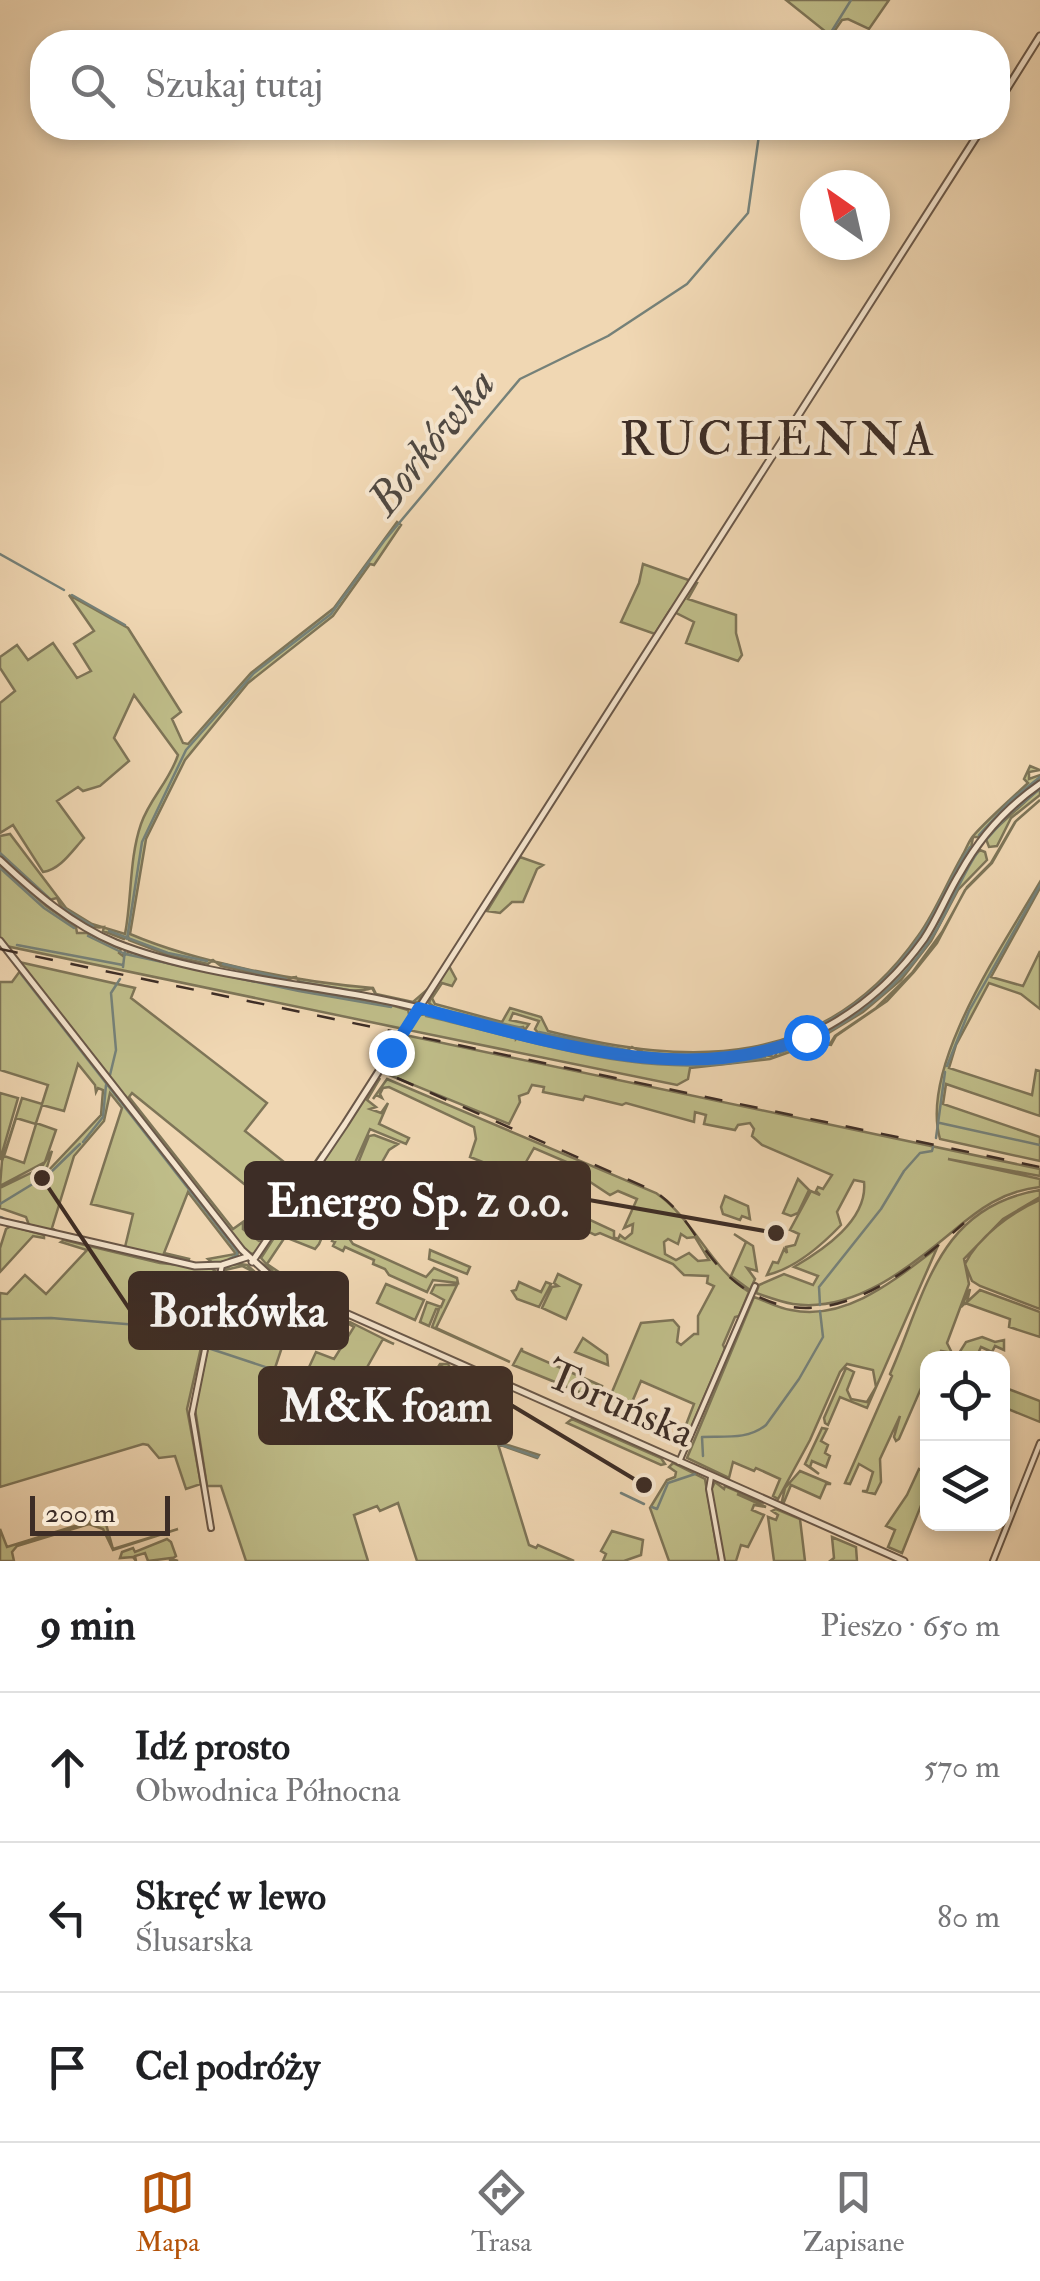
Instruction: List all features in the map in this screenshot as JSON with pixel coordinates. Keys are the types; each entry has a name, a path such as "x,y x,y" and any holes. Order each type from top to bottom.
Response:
{"street":[{"path":"1010,84 1040,36"},
{"path":"0,1222 190,1266 250,1260 411,1021 974,140"},
{"path":"0,860 72,920 134,949 419,1008 538,1037 659,1059 727,1059 786,1045 842,1018 892,978 924,939 983,838 1006,812 1040,784"},
{"name":"Toruńska","path":"0,942 250,1260 278,1283 904,1561"},
{"path":"211,1528 192,1414 222,1265"},
{"path":"680,1462 755,1286"},
{"path":"993,1561 1040,1443"},
{"path":"711,1476 709,1489 722,1561"}],"shaded area":[{"path":"786,0 889,0 869,29 848,19 842,20 835,30 824,30"},
{"path":"397,522 401,525 374,565 370,564 333,616 248,683 185,760 146,839 130,934 212,961 208,964 168,955 129,940 128,936 124,939 103,931 104,928 125,934 134,851 141,824 178,755 134,695 114,738 129,761 100,786 83,791 78,787 57,801 84,838 60,864 43,872 13,825 0,833 0,703 15,691 0,668 0,657 17,645 28,660 53,643 77,678 91,671 74,644 94,631 69,595 128,628 181,712 172,719 183,743 188,744 251,673 334,608"},
{"path":"643,564 697,583 688,599 736,615 742,655 738,661 686,643 694,622 670,610 655,634 621,622"},
{"path":"1030,766 1040,770 1029,772 1029,779 1040,775 1040,779 979,837 973,837 971,848 933,918 908,954 886,978 835,1018 776,1044 745,1052 670,1057 633,1047 703,1052 751,1047 797,1034 841,1012 881,980 918,936 971,838 1028,783 1024,779"},
{"path":"1040,788 1040,795 1011,818 997,846 989,847 986,839 992,832"},
{"path":"10,834 66,908 102,927 76,920 57,898 49,900 0,856 0,836"},
{"path":"980,850 985,852 987,860 958,890 931,941 901,980 863,1012 817,1040 830,1044 835,1036 876,1008 912,973 959,902 937,943 914,972 887,1001 836,1036 831,1045 815,1043 770,1059 690,1068 688,1079 677,1085 408,1030 420,1015 427,1014 516,1039 641,1060 702,1063 775,1057 777,1051 845,1018 885,988 933,930 975,855"},
{"path":"520,857 543,865 537,869 523,902 512,902 500,913 487,911"},
{"path":"0,865 76,927 77,933 87,933 121,949 119,953 123,956 129,952 285,987 391,1005 408,1010 410,1018 404,1029 6,946 0,938"},
{"path":"1040,882 991,977 1023,986 1040,951 1040,1009 1021,994 989,983 956,1045 949,1068 1032,1095 1036,1070 1040,1071 1040,1116 946,1084 943,1104 1040,1137 1040,1161 940,1139 937,1110 942,1077 969,1006"},
{"path":"19,962 135,988 131,998 267,1103 245,1131 304,1178 323,1155 260,1251 252,1254","holes":["132,1093 259,1196 269,1185 289,1201 277,1222 263,1214 255,1217 271,1229 266,1240 259,1241 243,1229 243,1222 233,1229 129,1097"]},
{"path":"215,962 249,970 293,978 286,980"},
{"path":"449,966 456,979 452,986 442,983 432,998 435,1004 502,1022 510,1008 541,1017 548,1031 632,1047 626,1051 539,1034 535,1029 539,1021 513,1013 510,1020 529,1024 525,1030 460,1017 429,1003"},
{"path":"20,971 238,1251 237,1258 214,1264 208,1259 236,1254 188,1192 164,1253 189,1259 188,1262 125,1247 133,1214 91,1204 122,1108 110,1093 104,1121 74,1156 52,1228 59,1233 29,1225 26,1217 0,1208 0,1188 41,1168 45,1162 0,1186 2,1161 22,1098 42,1104 48,1085 0,1070 0,982 12,982","holes":["78,1064 96,1092 98,1088 103,1090 101,1115 46,1173 42,1171 47,1167 52,1151 45,1162 56,1130 36,1123 42,1105 64,1111","16,1118 36,1124 24,1163 4,1156"]},
{"path":"297,978 373,988 376,994 413,1002 428,989 414,1003 376,995 372,988 334,989 299,982"},
{"path":"405,1035 1040,1169 1040,1176 948,1159 1040,1179 1040,1187 992,1202 899,1273 858,1295 815,1305 788,1303 756,1293 759,1285 784,1274 813,1285 818,1276 794,1267 830,1243 851,1221 859,1209 864,1182 854,1180 837,1212 841,1225 833,1233 798,1262 767,1275 784,1249 787,1253 786,1247 795,1245 799,1234 790,1230 811,1191 820,1195 818,1187 823,1189 832,1175 762,1145 752,1136 754,1129 750,1123 738,1125 735,1130 704,1124 706,1115 695,1112 694,1122 626,1103 543,1092 544,1087 532,1085 528,1093 519,1096 509,1124 384,1073"},
{"path":"380,1078 367,1100 376,1107 370,1109 381,1113 388,1103 379,1124 409,1138 406,1144 370,1129 319,1244 315,1249 285,1237 267,1264 298,1285 293,1288 261,1266 260,1262 275,1274 261,1258"},
{"path":"387,1079 656,1193 670,1204 723,1270 749,1292 723,1345 725,1349 690,1430 684,1430 694,1404 641,1381 627,1414 607,1403 641,1323 673,1320 679,1327 677,1342 681,1345 698,1334 698,1316 714,1286 707,1283 708,1276 684,1275 673,1264 580,1228 586,1215 614,1231 614,1237 618,1239 620,1235 625,1239 632,1233 633,1224 624,1228 637,1199 618,1191 610,1195 578,1174 585,1179 581,1186 564,1179 571,1164 534,1148 518,1176 470,1157 476,1139 474,1127 389,1087 383,1088 382,1098 376,1095 373,1099","holes":["681,1234 695,1237 709,1260 698,1261 689,1253 676,1260 665,1254 664,1242 668,1239 678,1244"]},
{"path":"0,1093 18,1098 0,1160"},
{"path":"369,1136 398,1144 374,1170 360,1202 345,1195"},
{"path":"798,1179 809,1190 798,1213 791,1216 783,1213"},
{"path":"1040,1190 1040,1197 1003,1219 964,1259 969,1284 947,1343 951,1351 920,1351 920,1391 899,1439 894,1437 900,1416 880,1459 881,1482 875,1494 862,1491 867,1491 873,1472 859,1464 850,1484 845,1483 940,1258 957,1234 1005,1199"},
{"path":"725,1196 748,1206 750,1219 723,1214"},
{"path":"1040,1200 1040,1309 980,1286 972,1281 965,1264 997,1226"},
{"path":"11,1226 44,1238 33,1236 0,1272 0,1248 6,1229"},
{"path":"342,1228 353,1244 426,1277 434,1268 457,1278 458,1283 433,1280 427,1292 389,1275 373,1264 374,1260 333,1246 337,1229"},
{"path":"734,1234 753,1246 757,1271 747,1268 755,1279 750,1290 731,1276 746,1242"},
{"path":"61,1242 160,1263 211,1268 218,1273 187,1409 201,1484 186,1489 175,1456 159,1458 143,1444 0,1487 0,1293 7,1294 25,1275 46,1294 87,1250"},
{"path":"937,1248 867,1408 840,1397 828,1425 825,1423 846,1368 854,1372 847,1390 851,1399 867,1402 876,1387 873,1370 847,1364 778,1499 773,1496 780,1479 756,1468 754,1471 733,1462 729,1478 687,1458 754,1297 791,1310 831,1310 870,1295"},
{"path":"430,1250 470,1267 467,1274 429,1259"},
{"path":"240,1264 256,1273 242,1266 225,1270 222,1286 231,1290 233,1286 264,1303 275,1289 268,1280 315,1307 297,1302 275,1368 304,1378 316,1352 334,1359 354,1327 347,1323 350,1322 394,1344 383,1339 352,1394 408,1413 440,1364 448,1364 452,1371 441,1366 410,1412 423,1409 431,1413 462,1371 430,1420 539,1455 537,1458 498,1444 529,1545 538,1545 574,1561 417,1561 398,1503 354,1515 368,1561 246,1561 221,1486 207,1486 195,1409 224,1270"},
{"path":"558,1274 581,1285 566,1319 542,1308 552,1287 558,1286 554,1283"},
{"path":"519,1282 541,1292 546,1282 551,1284 539,1307 517,1299 512,1291"},
{"path":"386,1284 424,1300 415,1320 377,1303"},
{"path":"435,1285 457,1285 436,1328 510,1362 432,1327 439,1309 429,1326 420,1322 427,1302 441,1307 444,1300 431,1293"},
{"path":"970,1289 967,1302 980,1290 1040,1312 1040,1337 1009,1327 1010,1319 965,1303 961,1307"},
{"path":"982,1337 995,1342 1004,1340 1004,1350 995,1346 992,1351 981,1347 979,1351 960,1351 966,1342"},
{"path":"583,1338 607,1355 608,1365 575,1352"},
{"path":"522,1348 602,1386 597,1399 513,1365"},
{"path":"1010,1390 1040,1401 1040,1422 1010,1410"},
{"path":"572,1419 661,1458 665,1464 567,1423"},
{"path":"822,1428 827,1429 821,1441 828,1445 825,1453 830,1456 826,1467 812,1461 810,1467 819,1474 805,1464"},
{"path":"673,1463 705,1479 719,1561 669,1561 650,1508 667,1480 675,1477 676,1472 669,1467"},
{"path":"919,1469 920,1508 902,1553 888,1547 895,1530 886,1526"},
{"path":"800,1471 831,1484 826,1484 820,1498 791,1485 782,1501 785,1488"},
{"path":"715,1482 766,1507 754,1505 752,1510 764,1515 748,1547 741,1545 736,1561 724,1561 711,1490"},
{"path":"776,1509 800,1519 805,1561 774,1561 768,1517 776,1520 778,1515 772,1511"},
{"path":"104,1517 113,1549 178,1529 113,1550 103,1529 89,1524 17,1546 12,1552 14,1561 0,1561 0,1529 7,1547"},
{"path":"612,1531 643,1540 641,1555 624,1561 603,1561 606,1554 601,1551"},
{"path":"832,1537 856,1547 857,1561 830,1561 834,1558"},
{"path":"167,1539 176,1556 172,1559 178,1561 148,1561 145,1553 135,1556 136,1561 133,1557 120,1558 122,1552 133,1548 135,1552"}],"waterway":[{"name":"Borkówka","path":"832,30 851,0"},
{"name":"Borkówka","path":"127,939 142,842 186,750 254,673 331,614 384,541 520,379 608,336 687,284 748,213 758,140"},
{"path":"0,554 64,590"},
{"path":"72,595 125,625"},
{"path":"579,752 588,739"},
{"path":"979,835 1011,800 1040,777"},
{"path":"987,839 1009,814 1040,789"},
{"path":"641,1052 723,1053 799,1035 834,1018 866,996 895,968 928,924 970,847"},
{"path":"0,853 50,899"},
{"path":"780,1053 827,1032 889,989 923,951 977,853"},
{"path":"0,868 44,908 74,928"},
{"path":"947,1066 969,1011 1040,885"},
{"path":"63,908 93,926"},
{"path":"109,931 168,953 207,961"},
{"path":"88,936 123,953"},
{"path":"17,945 123,965"},
{"name":"Borkówka","path":"123,967 125,950"},
{"path":"125,954 391,1007"},
{"path":"223,964 286,979"},
{"path":"21,974 237,1251 229,1259"},
{"name":"Borkówka","path":"110,1075 116,1050 111,993 120,979"},
{"path":"300,982 360,992"},
{"path":"436,1008 522,1028"},
{"path":"426,1016 552,1047 637,1062 680,1066 765,1057"},
{"path":"539,1032 626,1050"},
{"path":"936,1138 945,1072"},
{"name":"Borkówka","path":"83,1142 103,1117 106,1085"},
{"path":"940,1123 1040,1145"},
{"name":"Borkówka","path":"0,1204 49,1174 80,1144"},
{"path":"820,1305 819,1287 881,1209 904,1171 920,1153 932,1151 933,1147"},
{"path":"18,1222 24,1223"},
{"path":"30,1225 46,1229"},
{"path":"703,1456 702,1437 744,1435 766,1425 823,1337 820,1311"},
{"path":"0,1319 51,1318 138,1325 202,1346"},
{"path":"208,1348 538,1457"},
{"path":"652,1507 657,1509 668,1483 695,1474"},
{"path":"621,1493 644,1504"}],"railway":[{"path":"0,949 1040,1167"},
{"path":"397,1078 654,1191 675,1209 723,1271 754,1295 786,1306 818,1307 850,1300 910,1267 964,1223"}],"place":[{"name":"Borkówka","path":"42,1178"},
{"name":"Energo Sp. z o.o.","path":"776,1233"},
{"name":"M&K foam","path":"644,1485"}],"district":[{"name":"RUCHENNA","path":"778,440"}],"route":[{"path":"391,1052 419,1008 604,1051 672,1060 746,1056 806,1037"}]}
